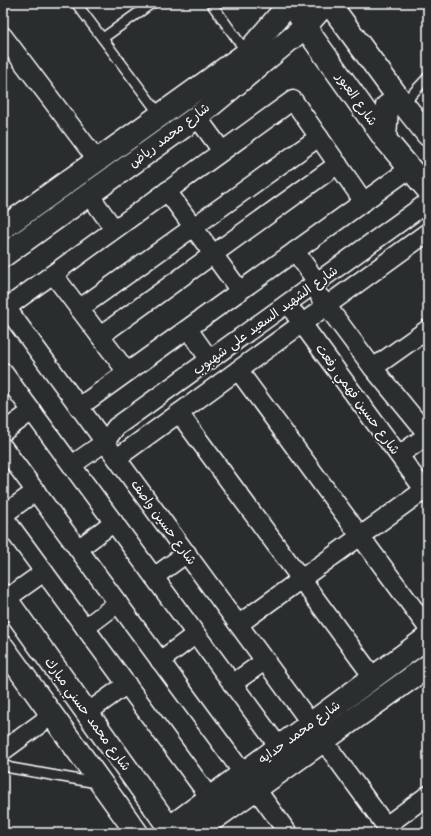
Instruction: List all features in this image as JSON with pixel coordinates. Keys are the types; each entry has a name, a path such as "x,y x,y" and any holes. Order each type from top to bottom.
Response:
{"street":[{"name":"شارع محمد رياض","path":"3,228 246,53 291,3"},
{"name":"شارع العبور","path":"291,3 305,26 385,139 428,190"},
{"name":"شارع محمد رياض","path":"3,256 197,116 305,26 326,3"},
{"path":"329,3 403,104 428,135"},
{"path":"3,36 97,160"},
{"path":"5,306 53,274 293,100 364,202"},
{"path":"385,139 387,106 395,101 403,104"},
{"path":"197,116 222,151"},
{"path":"79,309 319,137"},
{"path":"100,336 338,164"},
{"path":"79,407 409,169"},
{"path":"167,191 240,291"},
{"path":"89,194 114,229"},
{"name":"شارع الشهيد السعيد على شهبوب","path":"72,466 105,442 116,428 428,202"},
{"name":"شارع الشهيد السعيد على شهبوب","path":"117,458 428,232"},
{"path":"295,252 326,306 373,368 428,435 398,455"},
{"path":"53,274 127,372"},
{"name":"شارع حسين فهمي رفعت","path":"288,304 426,493"},
{"name":"شارع حسين واصف","path":"5,306 318,731 388,829"},
{"path":"188,328 210,360"},
{"path":"373,368 428,329"},
{"path":"238,370 428,628"},
{"path":"3,372 279,747"},
{"path":"3,432 32,411"},
{"path":"179,413 373,677"},
{"path":"3,447 288,833"},
{"path":"36,491 3,515 210,798"},
{"path":"239,624 360,536 426,493"},
{"path":"78,548 114,522"},
{"path":"154,577 187,553"},
{"path":"4,597 44,572"},
{"name":"شارع محمد حسني مبارك","path":"4,597 171,830"},
{"path":"85,628 118,604"},
{"path":"160,661 196,634"},
{"name":"شارع محمد حدايه","path":"194,833 249,781 279,747 318,731 373,677 428,637"},
{"path":"3,647 137,833"},
{"path":"232,684 266,660"},
{"name":"شارع محمد حدايه","path":"171,830 210,798 249,781 318,731 428,666"},
{"path":"87,713 126,684"},
{"path":"3,751 52,715"},
{"path":"388,829 428,795"}],"lane":[{"path":"76,3 160,115"},
{"path":"103,38 152,3"},
{"path":"211,3 246,53"},
{"path":"403,104 428,77"},
{"path":"3,764 11,768 102,783"}]}
